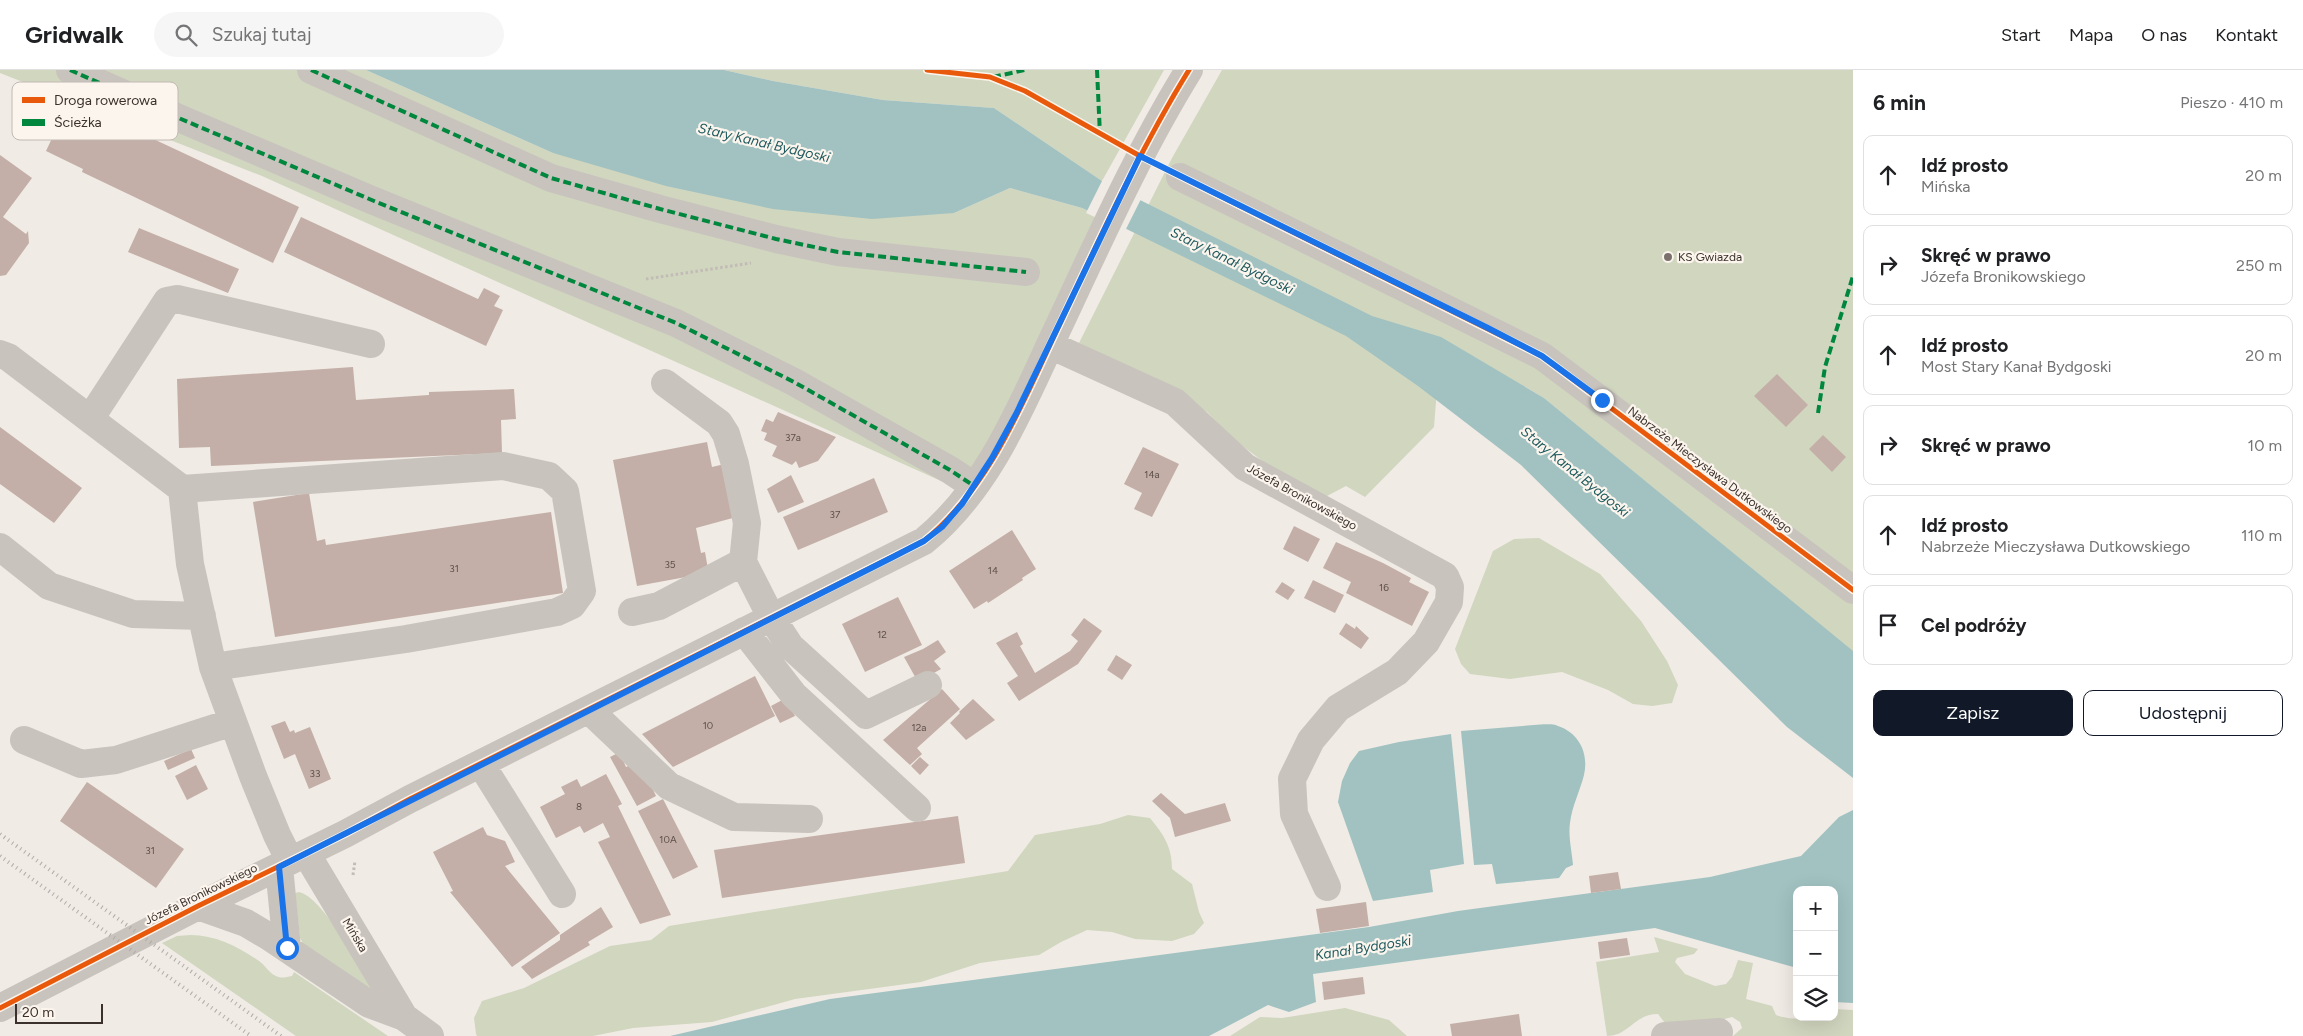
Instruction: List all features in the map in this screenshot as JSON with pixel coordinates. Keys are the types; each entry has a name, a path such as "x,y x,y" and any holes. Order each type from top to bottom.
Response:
{"street":[{"path":"70,70 96,82"},
{"path":"311,70 551,178 660,210 776,239 838,252 1026,272"},
{"path":"1136,164 1189,70"},
{"path":"178,119 366,198 676,323 794,382 950,470 974,486"},
{"name":"Józefa Bronikowskiego","path":"0,1008 198,906 924,541 952,516 974,486 1016,414 1136,164"},
{"name":"Nabrzeże Mieczysława Dutkowskiego","path":"1180,177 1542,356 1853,590"},
{"path":"90,419 167,301 177,299 371,344"},
{"name":"Józefa Bronikowskiego","path":"1050,344 1175,402 1245,467 1445,576 1450,587 1449,602 1426,642 1397,672 1338,708 1311,740 1292,779 1294,814 1327,887"},
{"path":"0,354 8,356 182,489 503,466 549,476 565,491 582,590 572,605 557,612 406,639 212,667"},
{"path":"665,383 719,423 726,434 735,464 746,522 743,562 771,617 790,646 866,715 928,685"},
{"name":"Mińska","path":"182,489 190,564 212,667 277,836 292,860 404,1017"},
{"path":"0,547 49,586 133,614 202,616"},
{"path":"632,612 659,606 743,562"},
{"path":"744,631 794,695 917,808"},
{"path":"589,710 669,786 734,817 810,818"},
{"path":"24,740 81,764 116,760 233,722"},
{"path":"481,764 562,894"},
{"path":"287,948 292,860"},
{"name":"Mińska","path":"198,906 246,923 287,948 369,1004 404,1017 429,1035"},
{"path":"1665,1036 1719,1032"}],"path":[{"path":"927,70 990,78 1025,91 1136,164"},
{"path":"605,293 634,281 755,263"},
{"path":"352,878 356,856"}],"green space":[{"path":"0,70 366,70 553,153 954,213 1010,188 1082,208 1110,221 970,494 262,176 170,140 178,140 178,82 23,82 0,73"},
{"path":"724,70 1164,70 1102,181 994,108 883,100 773,81"},
{"path":"1222,70 1853,70 1853,652 1544,398 1441,338 1434,427 1365,497 1346,486 1327,496 1313,493 1265,463 1232,438 1207,412 1079,343 1172,158"},
{"path":"1539,538 1600,574 1641,621 1667,661 1678,685 1672,703 1652,706 1633,704 1608,690 1562,672 1510,679 1470,674 1461,664 1455,649 1493,551 1514,539"},
{"path":"1128,815 1150,818 1169,848 1172,869 1192,884 1199,912 1204,923 1194,934 1172,941 1135,939 1112,932 1087,930 1039,955 980,963 921,982 795,999 712,1022 633,1028 593,1036 477,1036 476,1034 474,1018 482,1001 524,988 610,946 651,940 669,926 1008,871 1035,835 1100,824"},
{"path":"299,892 309,897 330,920 342,936 376,993 305,947 300,938 295,893"},
{"path":"177,936 209,937 235,947 259,961 278,977 292,976 294,972 388,1036 296,1036 162,943"},
{"path":"1654,937 1698,949 1694,954 1677,958 1675,962 1685,974 1715,986 1726,984 1732,977 1738,960 1753,963 1746,999 1772,1006 1776,1015 1793,1018 1793,1021 1838,1021 1838,1009 1853,1010 1853,1036 1733,1036 1742,1028 1740,1022 1732,1017 1705,1024 1665,1023 1658,1014 1643,1017 1621,1033 1607,1036 1596,962 1659,952"},
{"path":"1345,1008 1389,1020 1407,1036 1230,1036 1260,1017 1282,1018"}],"water":[{"name":"Stary Kanał Bydgoski","path":"366,70 724,70 773,81 883,100 994,108 1102,181 1372,316 1441,337 1544,398 1853,651 1853,778 1787,727 1521,465 1418,386 1346,336 1110,221 1082,208 1010,188 954,213 872,219 773,209 666,186 553,153"},
{"path":"1552,725 1565,729 1577,739 1584,752 1584,775 1571,817 1570,839 1573,865 1566,868 1559,878 1496,884 1492,864 1474,865 1461,731"},
{"path":"1451,734 1464,864 1430,870 1433,892 1373,901 1338,802 1342,781 1350,763 1359,751 1399,742"},
{"name":"Kanał Bydgoski","path":"1853,810 1853,1003 1838,1002 1838,886 1793,886 1793,967 1655,928 1313,974 1316,1002 1289,1012 1268,1005 1209,1036 670,1036 830,999 1369,927 1458,911 1710,877 1801,856 1839,817"}],"pier":[{"path":"1103,179 1142,197 1125,231 1086,213"}],"building":[{"path":"51,140 156,140 299,207 273,263 82,172 83,169 46,151"},
{"path":"0,155 32,178 3,217 26,234 28,231 29,243 6,275 0,276"},
{"path":"301,217 478,299 484,288 500,296 494,306 503,310 486,346 284,252"},
{"path":"139,228 239,269 228,293 128,252"},
{"path":"353,367 356,400 429,395 429,392 514,389 516,419 501,420 502,453 211,466 210,447 179,448 177,379"},
{"path":"1777,374 1808,405 1786,427 1754,396"},
{"path":"778,412 836,437 818,461 799,468 796,461 792,465 772,456 777,446 764,440 767,433 761,431 766,419 773,422"},
{"path":"0,427 82,488 54,523 0,484"},
{"path":"1823,435 1846,457 1832,472 1809,449"},
{"path":"707,442 712,467 729,463 740,516 696,528 701,553 705,552 709,575 637,586 613,460"},
{"path":"1143,447 1179,464 1152,517 1134,509 1142,493 1124,484"},
{"path":"791,475 804,502 778,513 767,489"},
{"path":"874,478 888,512 798,550 783,517"},
{"path":"309,493 317,541 325,539 326,545 551,512 563,593 275,637 253,502"},
{"path":"1294,526 1320,539 1308,562 1283,549"},
{"path":"1012,530 1036,569 988,603 987,601 974,609 949,571"},
{"path":"1336,542 1411,578 1409,582 1429,592 1412,626 1346,593 1351,582 1323,568"},
{"path":"1313,580 1344,595 1335,613 1304,598"},
{"path":"1282,582 1295,590 1288,600 1275,592"},
{"path":"898,597 922,645 865,672 842,624"},
{"path":"1084,618 1102,631 1078,664 1019,701 1007,683 1018,676 996,643 1017,632 1023,644 1020,646 1035,673 1070,651 1078,641 1071,635"},
{"path":"1346,623 1355,629 1356,626 1369,638 1361,649 1339,634"},
{"path":"938,640 946,652 934,661 941,669 918,682 904,657"},
{"path":"1116,655 1132,665 1122,680 1107,670"},
{"path":"755,676 775,716 673,767 642,734"},
{"path":"942,689 960,709 917,748 922,754 910,765 883,740"},
{"path":"786,698 795,716 780,723 771,706"},
{"path":"973,699 995,720 966,740 950,723"},
{"path":"285,721 290,732 294,730 295,733 310,727 331,779 309,789 295,754 284,759 271,726"},
{"path":"191,749 195,758 168,770 164,761"},
{"path":"616,754 622,758 626,767 633,764 645,773 656,796 637,806 610,757"},
{"path":"920,757 929,765 920,775 911,766"},
{"path":"196,765 208,789 187,800 175,776"},
{"path":"606,774 622,804 618,806 671,915 640,924 598,842 610,837 603,823 584,833 580,826 556,838 540,807 565,794 561,787 577,779 581,787"},
{"path":"87,782 184,849 156,888 60,821"},
{"path":"1161,793 1185,814 1225,803 1231,821 1175,837 1170,818 1152,801"},
{"path":"663,799 698,867 673,879 638,811"},
{"path":"958,816 965,863 722,898 714,850"},
{"path":"483,827 487,835 505,841 515,862 505,866 560,933 512,967 450,892 453,891 433,852"},
{"path":"1618,872 1621,889 1591,893 1589,876"},
{"path":"1366,902 1369,926 1320,933 1316,909"},
{"path":"601,907 613,927 588,942 590,945 532,979 521,967 560,940 560,935"},
{"path":"1627,938 1630,955 1600,959 1598,942"},
{"path":"1363,977 1365,994 1324,1000 1322,982"},
{"path":"1519,1014 1522,1036 1452,1036 1450,1024"}],"railway":[{"path":"0,834 281,1036"},
{"path":"0,856 251,1036"}],"marked path":[{"path":"70,70 97,82"},
{"path":"311,70 551,178 660,209 776,239 838,252 1026,272"},
{"path":"993,77 1025,70"},
{"path":"1097,70 1100,135"},
{"path":"178,118 374,201 676,323 794,382 950,470 974,486"},
{"path":"1818,413 1825,367 1853,276"}],"cycle path":[{"path":"927,70 990,77 1025,91 1140,156 1542,356 1853,590"},
{"path":"0,1008 198,906 345,834 410,799 924,541 947,520 967,497 1001,445 1135,167 1189,70"}],"place":[{"name":"KS Gwiazda","path":"1668,257"}],"route":[{"path":"287,948 279,867 410,799 854,577 924,541 942,527 970,494 1016,414 1140,156 1542,356 1602,400"}]}
